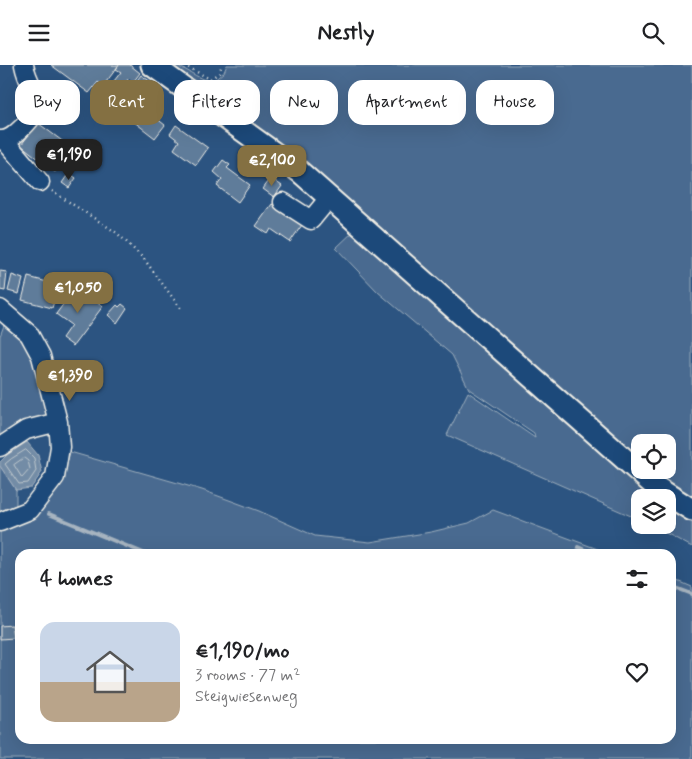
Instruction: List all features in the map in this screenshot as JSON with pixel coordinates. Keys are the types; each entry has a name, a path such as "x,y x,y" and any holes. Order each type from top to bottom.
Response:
{"main road":[{"path":"152,65 299,171 656,487 692,510"}],"street":[{"path":"24,65 39,105 36,114 14,136 2,140 40,182"},
{"path":"283,202 311,221 329,198"},
{"path":"0,309 29,334 41,356 58,422 60,447 55,477 30,510 0,522"},
{"path":"0,447 26,430 58,422"}],"path":[{"path":"183,65 210,79 219,73 222,65"},
{"path":"40,182 117,233 144,259 182,310"}],"shaded area":[{"path":"169,65 180,67 206,80 190,80"},
{"path":"227,65 692,65 692,510 676,500 676,489 659,489 647,479 676,479 676,434 631,434 631,465 533,380 535,368 433,277 426,274 305,163 252,125 260,125 260,80 214,80 224,72"},
{"path":"355,230 551,410 631,474 631,479 637,479 650,489 631,489 631,516 447,435 468,392 535,438 534,433 469,389 452,355 378,292 336,248"},
{"path":"6,320 36,355 49,418 0,440 0,336"},
{"path":"70,452 202,490 259,511 315,536 370,542 431,532 469,523 493,510 598,549 15,549 15,744 676,744 676,580 692,587 692,759 0,759 0,526 63,478"},
{"path":"0,466 16,490 16,505 0,511"},
{"path":"676,506 692,517 692,547 668,534 676,534"}],"water":[{"path":"27,442 38,455 42,472 31,488 16,490 0,466 0,462"}],"building":[{"path":"51,65 119,65 108,80 90,80 89,93 80,86 80,80 71,80"},
{"path":"119,65 130,65 140,73 135,80 129,78 127,80 115,80 121,72 116,69"},
{"path":"141,75 148,80 137,80"},
{"path":"164,124 165,125 155,138 138,125"},
{"path":"36,125 41,125 73,149 55,172 21,145"},
{"path":"176,125 208,148 196,165 174,149 179,141 170,134"},
{"path":"223,160 230,165 227,168 250,185 238,202 217,186 222,179 214,172"},
{"path":"69,173 76,178 69,188 62,183"},
{"path":"271,178 282,186 274,197 263,189"},
{"path":"272,204 302,225 290,242 271,229 268,234 256,226"},
{"path":"0,271 7,272 5,291 0,290"},
{"path":"12,275 23,279 19,294 8,291"},
{"path":"28,277 59,285 52,308 22,300"},
{"path":"76,287 103,306 73,346 62,338 71,325 56,314"},
{"path":"122,304 127,308 117,323 108,315 117,305 119,307"},
{"path":"12,625 14,638 0,639 0,626"}],"waterway":[{"path":"49,514 134,549"},
{"path":"578,547 583,549"},
{"path":"676,588 692,594"}]}
